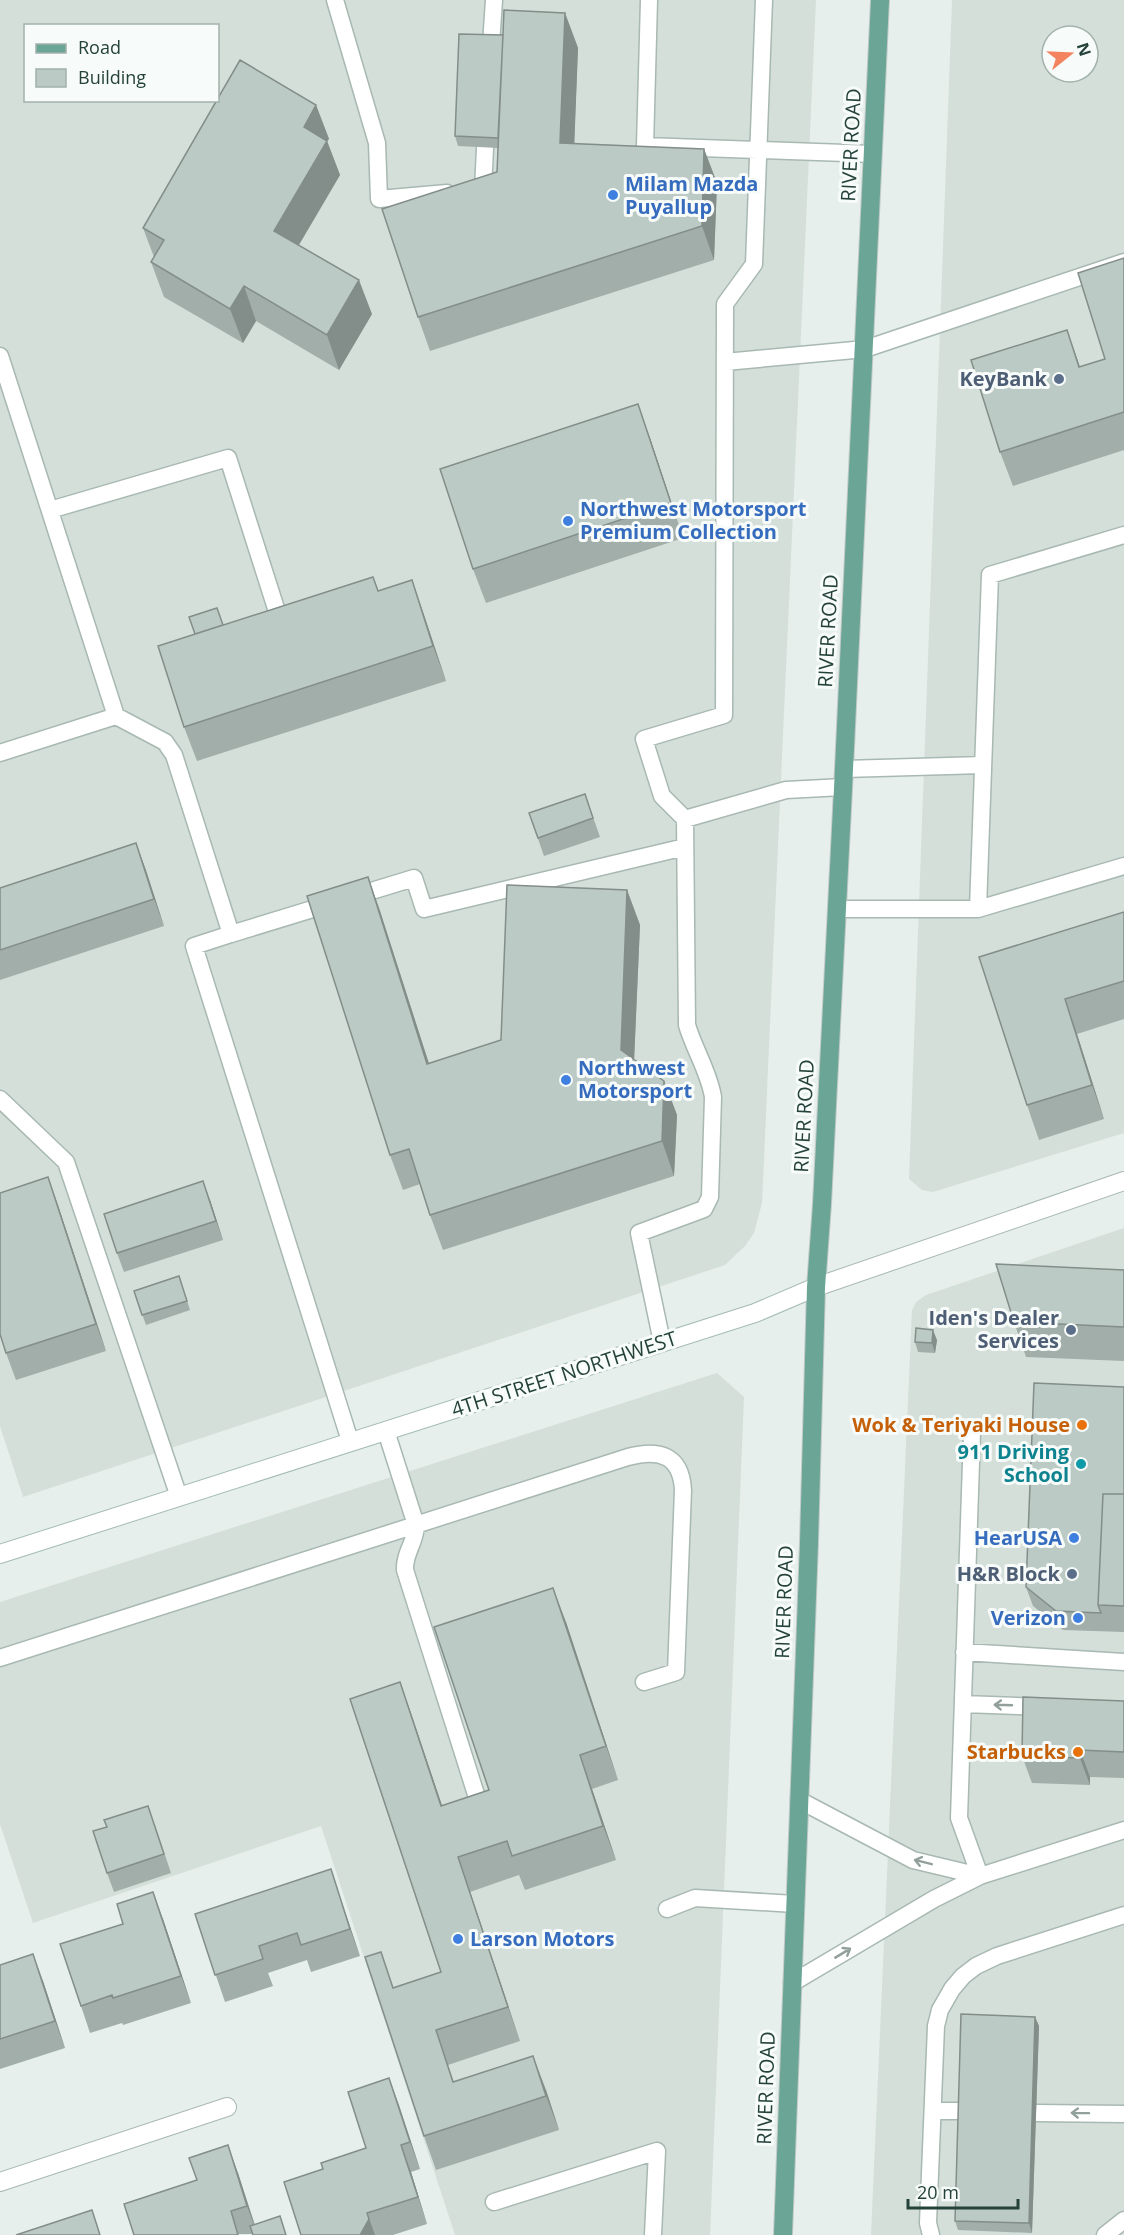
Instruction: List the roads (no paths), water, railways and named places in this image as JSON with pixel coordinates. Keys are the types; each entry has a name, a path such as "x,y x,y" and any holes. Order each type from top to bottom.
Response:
{"main road":[{"name":"RIVER ROAD","path":"783,2235 816,1287 837,909 880,0"},
{"name":"4TH STREET NORTHWEST","path":"0,1554 755,1312 816,1287 1124,1181"},
{"path":"0,2182 227,2106"}],"lane":[{"path":"335,0 377,144 379,199 483,190 485,148"},
{"path":"491,44 494,0"},
{"path":"649,0 645,146 873,154"},
{"path":"662,1342 639,1233 704,1209 710,1197 713,1097 711,1085 693,1046 687,1025 685,819 662,796 644,739 724,715 725,303 753,264 764,0"},
{"path":"725,362 864,349 1124,262"},
{"path":"0,356 116,716 165,742 174,755 231,934"},
{"path":"50,510 228,458 280,621"},
{"path":"978,909 990,574 1124,535"},
{"path":"0,753 116,716"},
{"path":"685,819 786,790 843,778 983,765"},
{"path":"350,1441 194,946 414,878 424,909 685,847"},
{"path":"837,909 978,909 1124,866"},
{"path":"0,1099 66,1162 179,1497"},
{"path":"386,1431 416,1525 416,1535 406,1554 405,1570 480,1807"},
{"path":"972,1434 959,1818 980,1876"},
{"path":"0,1658 628,1456 650,1452 667,1456 678,1470 683,1490 676,1672 644,1682"},
{"path":"964,1652 1124,1662"},
{"path":"963,1704 1065,1707"},
{"path":"799,1800 913,1860 980,1876"},
{"path":"792,1983 934,1899 980,1876 1124,1830"},
{"path":"667,1908 695,1899 795,1904"},
{"path":"931,2235 928,2223 936,2026 944,2002 963,1976 976,1966 997,1956 1124,1915"},
{"path":"933,2111 962,2111"},
{"path":"1036,2113 1124,2114"},
{"path":"494,2202 657,2151 653,2235"},
{"path":"1105,2235 1124,2220"}],"place":[{"name":"Milam Mazda Puyallup","path":"613,195"},
{"name":"KeyBank","path":"1059,379"},
{"name":"Northwest Motorsport Premium Collection","path":"568,521"},
{"name":"Northwest Motorsport","path":"566,1080"},
{"name":"Iden's Dealer Services","path":"1071,1330"},
{"name":"Wok & Teriyaki House","path":"1082,1425"},
{"name":"911 Driving School","path":"1081,1464"},
{"name":"HearUSA","path":"1074,1538"},
{"name":"H&R Block","path":"1072,1574"},
{"name":"Verizon","path":"1078,1618"},
{"name":"Starbucks","path":"1078,1752"},
{"name":"Larson Motors","path":"458,1939"}]}
